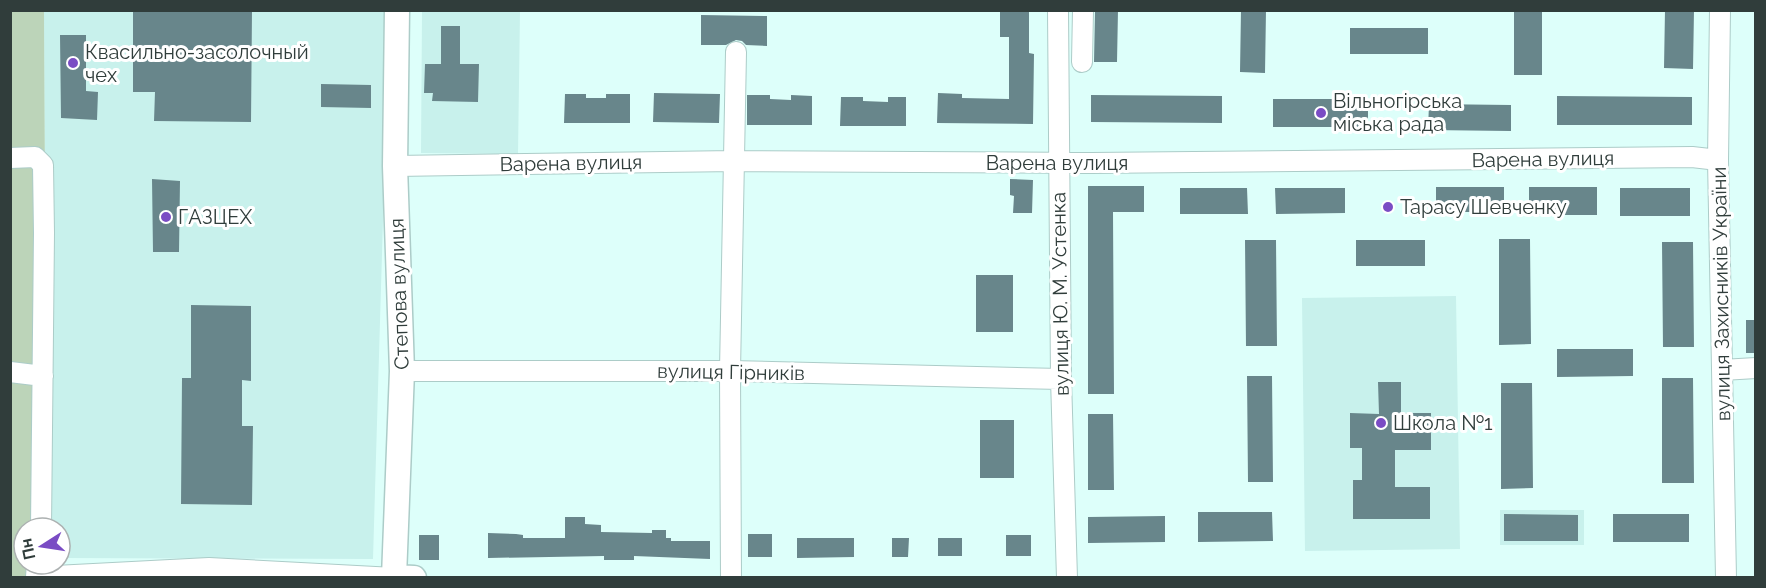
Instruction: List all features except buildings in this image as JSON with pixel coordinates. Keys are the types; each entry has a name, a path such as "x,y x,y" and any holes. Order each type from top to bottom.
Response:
{"main road":[{"name":"Степова вулиця","path":"394,577 402,371 395,166 397,10"},
{"path":"394,577 414,578"}],"street":[{"name":"вулиця Ю. М. Устенка","path":"1058,10 1061,379 1066,578"},
{"path":"1082,62 1083,10"},
{"name":"вулиця Захисників України","path":"1720,10 1718,160 1726,578"},
{"path":"731,578 730,371 736,52"},
{"path":"10,159 35,157 43,165 41,516"},
{"name":"Варена вулиця","path":"395,166 734,161 1059,163 1692,157 1718,160"},
{"path":"1722,370 1755,368"},
{"name":"вулиця Гірників","path":"402,371 730,371 1061,379"},
{"path":"10,372 43,376"},
{"path":"72,575 209,568 394,577"},
{"path":"36,576 55,576"}],"shaded area":[{"path":"44,11 387,11 373,559 72,558 72,516 47,516"},
{"path":"422,11 520,11 518,154 421,153"},
{"name":"Школа №1","path":"1456,296 1460,549 1305,551 1302,298"},
{"path":"1500,510 1584,510 1584,545 1500,545"}],"green space":[{"path":"10,11 44,11 47,516 12,516 12,576 47,577 11,577"}],"place":[{"name":"Квасильно-засолочный чех","path":"73,63"},
{"name":"Вільногірська міська рада","path":"1321,113"},
{"name":"Тарасу Шевченку","path":"1388,207"},
{"name":"ГАЗЦЕХ","path":"166,217"},
{"name":"Школа №1","path":"1381,423"}]}
